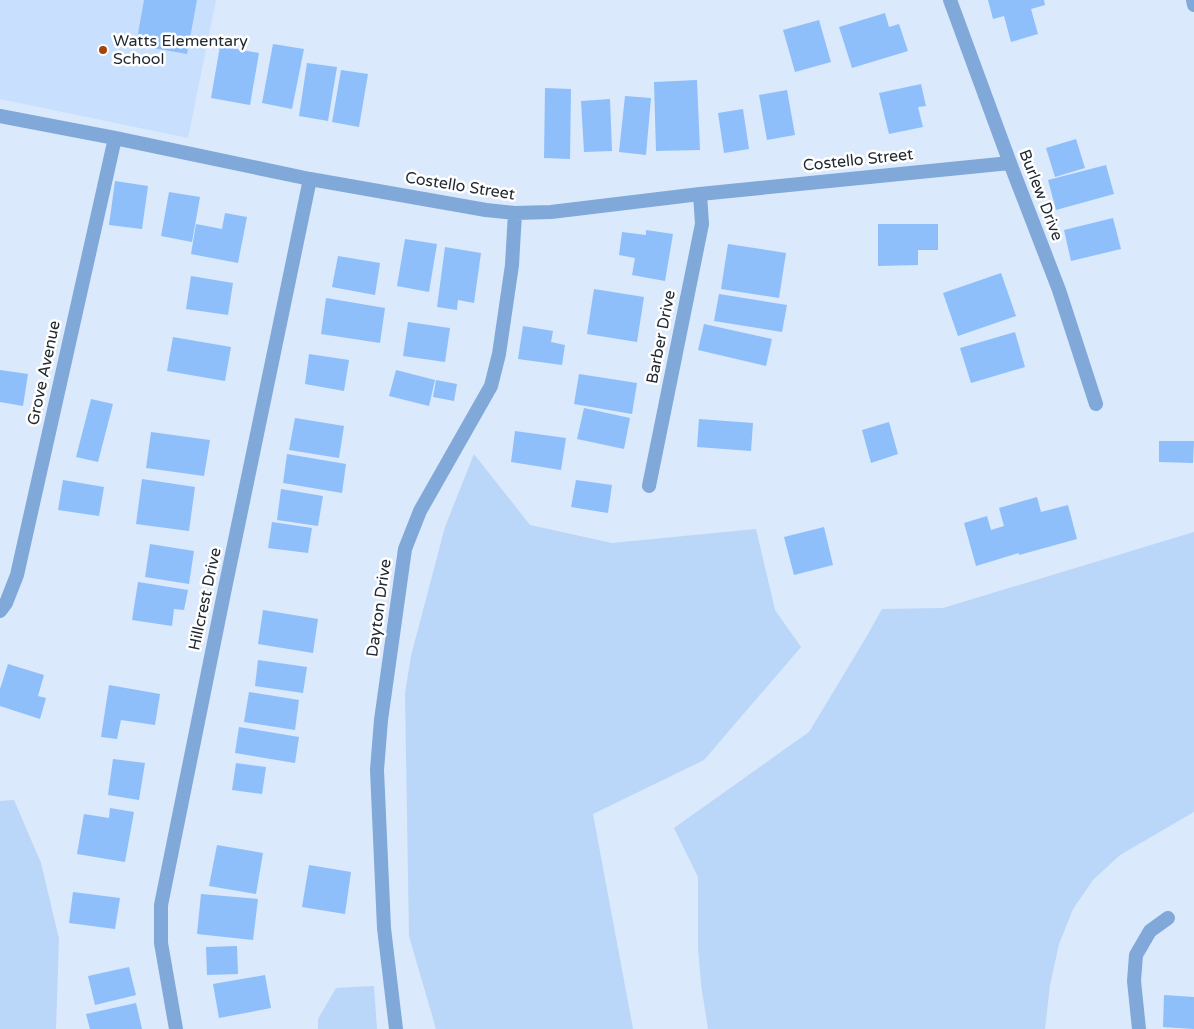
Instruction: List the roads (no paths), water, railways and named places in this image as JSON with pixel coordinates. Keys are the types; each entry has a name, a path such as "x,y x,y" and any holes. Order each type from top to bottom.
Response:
{"street":[{"name":"Burlew Drive","path":"950,0 1059,290 1096,404"},
{"path":"1193,0 1194,5"},
{"name":"Costello Street","path":"0,116 116,138 310,179 515,214 551,212 700,194 1010,163"},
{"name":"Grove Avenue","path":"0,611 6,603 17,575 116,138"},
{"name":"Hillcrest Drive","path":"176,1029 161,942 161,906 310,179"},
{"name":"Barber Drive","path":"649,486 702,224 700,194"},
{"name":"Dayton Drive","path":"396,1029 384,928 377,770 381,720 405,549 420,511 491,386 499,354 512,265 515,214"},
{"path":"1138,1029 1134,981 1136,955 1150,932 1168,918"}],"place":[{"name":"Watts Elementary School","path":"103,50"}]}
